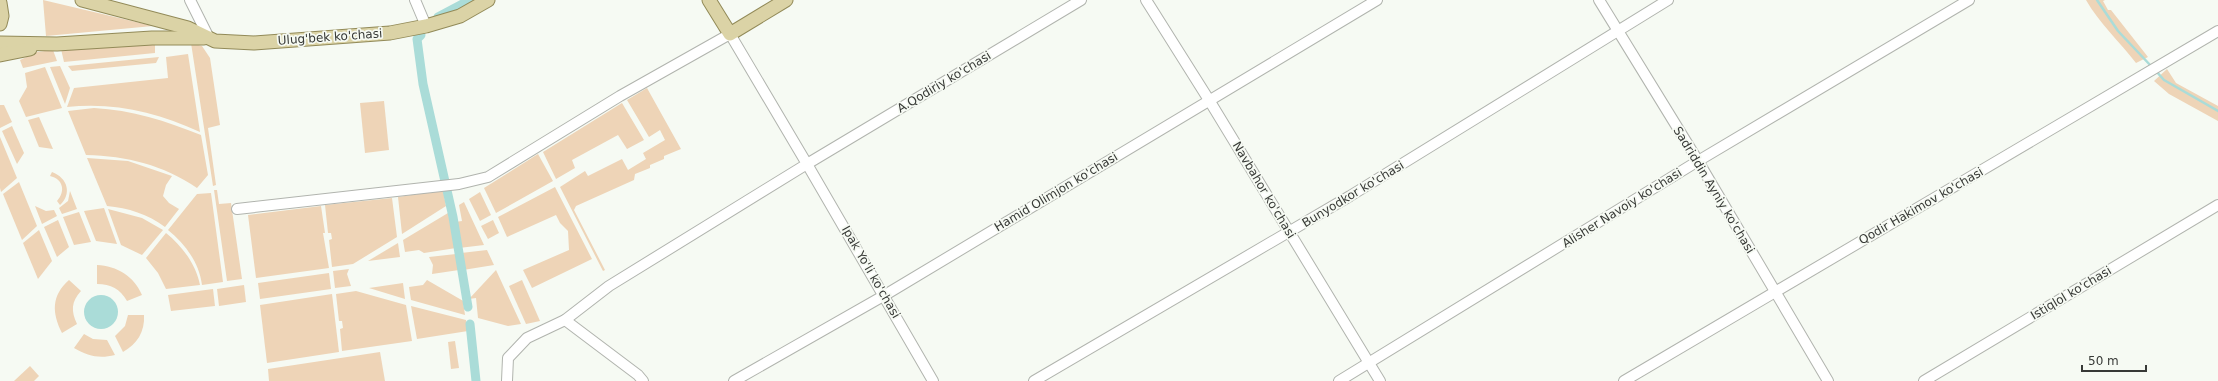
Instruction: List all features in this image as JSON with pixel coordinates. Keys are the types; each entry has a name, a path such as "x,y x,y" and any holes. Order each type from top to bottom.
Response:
{"main road":[{"path":"82,0 188,28 209,38"},
{"name":"Ulug'bek ko'chasi","path":"209,38 215,41 254,43 390,33 426,26 460,16 488,0"},
{"path":"709,0 730,34 786,0"},
{"path":"0,3 2,16 0,24"},
{"path":"0,42 57,44 152,38 209,38"},
{"path":"0,55 57,44"}],"street":[{"path":"190,0 209,38"},
{"path":"415,0 426,26"},
{"name":"A.Qodiriy ko'chasi","path":"508,380 508,358 527,338 565,320 609,286 807,164 1081,0"},
{"name":"Navbahor ko'chasi","path":"1146,0 1209,100 1380,381"},
{"name":"Hamid Olimjon ko'chasi","path":"734,381 884,295 1377,0"},
{"name":"Sadriddin Ayniy ko'chasi","path":"1599,0 1698,161 1774,292 1828,381"},
{"name":"Bunyodkor ko'chasi","path":"1034,381 1290,232 1668,0"},
{"name":"Alisher Navoiy ko'chasi","path":"1339,381 1698,161 1969,0"},
{"name":"Qodir Hakimov ko'chasi","path":"1624,381 2218,31"},
{"path":"237,209 459,184 488,177 622,95 730,34"},
{"name":"Ipak Yo'li ko'chasi","path":"730,34 933,381"},
{"name":"Istiqlol ko'chasi","path":"1924,381 2218,205"},
{"path":"565,320 638,375 643,381"}],"shaded area":[{"path":"43,0 153,26 46,36"},
{"path":"2086,0 2105,0 2103,1 2108,10 2111,10 2148,57 2136,63 2103,25"},
{"path":"155,42 155,53 64,62 61,49"},
{"path":"191,43 202,46 210,58 220,125 208,128 216,185 213,186"},
{"path":"53,50 57,61 23,68 20,60 37,52"},
{"path":"188,54 200,132 168,119 135,110 102,106 67,107 74,88 168,78 166,57"},
{"path":"159,57 156,63 72,71 68,66"},
{"path":"60,66 70,88 65,104 50,67"},
{"path":"45,67 62,108 26,117 19,101 27,87 25,73"},
{"path":"2167,69 2176,83 2218,106 2218,121 2169,94 2154,81"},
{"path":"647,88 681,149 664,156 664,159 650,165 650,168 635,174 634,180 576,206 574,210 605,270 603,271 560,187 585,171 588,176 622,159 628,170 646,159 643,153 665,140 660,130 649,137 627,100"},
{"path":"384,101 389,150 365,153 360,103"},
{"path":"622,103 644,140 627,149 618,135 572,160 575,168 556,179 543,152"},
{"path":"0,105 4,105 12,122 0,128"},
{"path":"94,108 122,111 149,117 201,135 208,175 197,188 171,173 144,163 116,157 86,155 68,111"},
{"path":"39,117 53,149 39,147 28,120"},
{"path":"12,126 24,153 17,164 2,131"},
{"path":"0,137 17,178 1,192 0,188"},
{"path":"538,154 553,181 496,213 484,188"},
{"path":"87,158 128,161 172,176 166,185 163,196 169,203 179,209 165,227 138,212 107,206"},
{"path":"52,172 62,178 65,182 67,191 66,196 60,205 57,201 62,193 62,186 58,180 50,176"},
{"path":"19,182 37,226 22,240 3,194"},
{"path":"555,187 592,259 532,288 523,270 569,250 568,231 560,223 556,215 507,237 498,217"},
{"path":"214,190 217,190 219,204 231,203 242,279 227,281"},
{"path":"443,190 446,206 402,234 398,197"},
{"path":"70,191 77,209 62,214 59,208 68,201"},
{"path":"480,192 491,215 480,221 469,199"},
{"path":"211,193 223,282 202,285 198,269 190,254 180,241 168,230 197,194"},
{"path":"392,198 397,237 353,264 332,267 329,240 332,239 331,233 328,233 325,205"},
{"path":"464,202 484,245 459,248 455,222 462,221 459,205"},
{"path":"35,206 46,211 54,210 57,216 42,224"},
{"path":"321,206 325,233 323,233 329,268 256,278 248,215"},
{"path":"104,208 117,244 96,241 84,211"},
{"path":"108,209 142,218 163,230 142,255 121,245"},
{"path":"79,212 91,242 74,245 63,217"},
{"path":"448,213 456,248 424,253 419,250 405,252 403,240"},
{"path":"58,220 69,247 57,257 44,227"},
{"path":"493,220 499,233 488,239 481,226"},
{"path":"39,230 52,261 38,279 23,243"},
{"path":"166,233 188,256 198,277 200,285 166,289 158,273 146,258"},
{"path":"398,243 400,257 368,261"},
{"path":"487,250 494,265 463,270 461,253"},
{"path":"456,254 459,270 432,274 433,265 429,257"},
{"path":"97,265 111,267 130,277 139,288 142,295 127,301 115,288 97,284"},
{"path":"349,269 347,274 351,286 335,288 333,271"},
{"path":"496,270 521,324 508,326 478,318 476,298 469,299"},
{"path":"329,273 331,289 260,299 258,283"},
{"path":"69,280 81,291 75,299 73,307 77,324 62,333 56,319 55,305 59,292"},
{"path":"427,280 465,302 463,302 465,315 411,300 409,287 423,285"},
{"path":"522,280 540,321 526,324 509,286"},
{"path":"403,283 405,299 369,288"},
{"path":"244,285 246,302 219,306 217,289"},
{"path":"213,289 215,306 171,311 168,295"},
{"path":"356,291 406,305 412,341 342,351 340,329 343,328 342,321 339,321 336,294"},
{"path":"332,294 339,352 267,363 260,305"},
{"path":"411,306 466,320 468,331 417,339"},
{"path":"128,315 144,315 144,321 139,337 128,349 123,352 115,336 125,326"},
{"path":"84,334 93,339 107,340 115,355 104,357 94,356 74,348"},
{"path":"455,341 459,368 451,369 448,342"},
{"path":"380,352 385,381 269,381 268,369"},
{"path":"30,366 39,376 34,381 14,381"}],"water":[{"path":"98,295 104,295 108,296 115,302 118,312 117,319 111,326 104,329 98,329 94,328 87,322 84,315 84,309 85,305 91,298"}],"waterway":[{"path":"438,17 470,0"},
{"path":"2097,0 2118,31 2152,67"},
{"path":"421,35 417,39 423,84 453,217 468,307"},
{"path":"2156,71 2164,80 2218,111"},
{"path":"470,324 476,381"}]}
